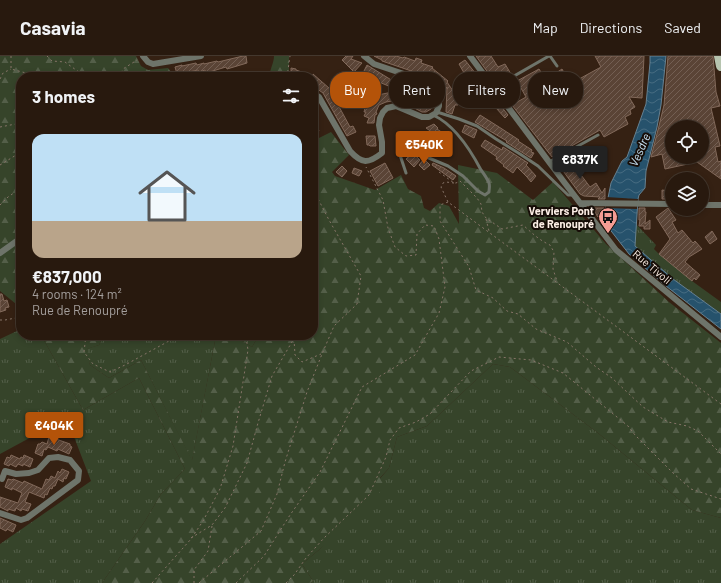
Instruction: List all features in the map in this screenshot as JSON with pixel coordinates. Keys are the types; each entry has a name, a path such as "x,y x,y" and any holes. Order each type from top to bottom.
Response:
{"main road":[{"path":"720,56 721,66"}],"street":[{"path":"143,56 148,62 154,64 201,56"},
{"path":"318,96 350,151 357,159 365,162 374,160 382,153 380,118 387,108 396,106 422,117 429,117 434,113 439,106 439,98 437,93 429,84 374,64 364,56"},
{"name":"Rue Tivoli","path":"470,56 482,72"},
{"name":"Rue Tivoli","path":"508,108 616,250 721,337"},
{"path":"581,203 665,204"},
{"path":"709,205 721,205"},
{"path":"0,253 16,242"},
{"path":"0,513 21,520 27,518 78,480 79,471 70,460 58,457 49,458 38,470 29,473 16,474 6,471 2,479"}],"lane":[{"path":"520,73 550,56 557,66"},
{"path":"406,173 400,155 405,148 448,166 463,176 478,191 485,195 489,192 489,184 462,140 434,113"},
{"path":"434,113 459,119 477,126 538,166 568,195 574,195"},
{"path":"549,162 598,135"}],"path":[{"path":"11,56 11,69"},
{"path":"47,56 52,61 65,62 79,72"},
{"path":"122,72 123,69 143,56"},
{"path":"288,72 290,56"},
{"path":"0,79 3,73 11,69 22,72"},
{"path":"0,128 16,124"},
{"path":"0,165 16,155"},
{"path":"236,583 264,556 320,472 362,387 415,355 439,313 445,287 439,239 434,226 425,225 417,234 416,255 406,256 395,248 388,228 382,200 363,161"},
{"path":"439,172 454,183"},
{"path":"490,232 486,218 482,212 481,204 477,198 460,181 456,184 446,182 443,183 441,187 448,202 721,404"},
{"path":"0,205 16,191"},
{"path":"199,583 261,531 277,494 284,462 307,392 322,354 334,326 357,304 360,276 318,198"},
{"path":"448,202 440,205 440,220 469,267 476,290 493,298 507,311 518,314 536,329 567,342 596,367 612,378 643,407 668,422 688,426 698,431 721,454"},
{"path":"486,218 502,229 524,225 536,238 550,245 554,252 553,269 558,283"},
{"path":"0,320 16,318"},
{"path":"85,340 84,352 93,364 110,372 171,340"},
{"path":"152,583 191,539 203,521 220,489 233,446 248,350 246,340"},
{"path":"191,539 212,525 225,508 247,463 272,376 293,340"},
{"path":"294,340 295,355 302,362 322,354"},
{"path":"286,583 324,538 369,495 386,457 390,440 400,428 416,422 430,414 471,371 499,357 531,360 563,373 628,426 635,435 691,489 721,499"},
{"path":"194,583 194,570 208,552 212,525"}],"green space":[{"path":"0,56 136,56 141,66 148,70 168,68 171,72 16,72 16,304 0,291"},
{"path":"274,56 289,56 289,72 270,72"},
{"path":"331,132 349,155 332,172 335,176 375,190 401,175 408,189 421,196 424,208 430,211 439,203 449,206 459,224 458,165 497,173 533,200 553,182 606,244 669,302 721,343 721,518 692,510 598,433 510,367 493,364 427,426 397,437 389,468 380,478 386,486 320,549 302,564 313,581 310,583 102,583 145,521 161,494 185,469 139,378 83,410 44,340 102,340 99,345 87,349 90,365 109,378 141,360 192,460 215,341 240,340 252,347 256,340 318,340 318,138"},
{"path":"636,224 656,245 654,249 659,254 721,302 721,314 673,279 635,246"},
{"path":"16,331 16,340 44,340 83,410 139,378 185,469 161,494 145,521 102,583 0,583 0,544 91,481 66,416 0,454 0,339"},
{"path":"102,340 217,340 215,341 192,461 141,360 109,378 90,365 86,349 99,345"},
{"path":"240,340 256,340 252,347"},
{"path":"493,364 510,367 598,433 692,510 721,518 721,583 310,583 313,581 302,564 320,549 389,468 397,437 427,426"}],"water":[{"name":"Vesdre","path":"650,56 666,56 661,105 657,127 646,171 645,188 639,195 638,199 635,246 673,279 721,314 721,329 666,286 629,254 608,227 606,208 611,183 622,161 627,157 646,104"}],"pier":[{"path":"606,197 638,199 637,209 606,208"}],"building":[{"path":"246,56 247,63 209,72 206,72 205,70 199,72 198,70 176,72 175,67 196,63 197,65"},
{"path":"346,56 353,56 351,59 362,63 354,72 342,60"},
{"path":"374,56 396,56 415,61 416,58 422,60 421,63 433,67 432,68 437,72 414,72"},
{"path":"476,56 491,56 498,67 505,64 510,72 488,72"},
{"path":"595,56 644,56 642,98 629,97 635,107 630,110 631,114 625,117 628,124 604,137 600,130 552,157 514,108 520,108 520,100 526,97 520,86 520,79 528,75 528,108 583,108 583,77 601,67"},
{"path":"668,56 713,56 716,92 720,106 711,108 720,146 715,147 718,162 721,161 721,179 700,164 709,164 709,120 665,120 665,164 688,164 665,169 662,154 651,157 664,105"},
{"path":"465,60 474,72 464,72 459,64"},
{"path":"367,65 378,72 364,72"},
{"path":"291,68 296,69 302,72 291,72"},
{"path":"539,69 541,72 534,72"},
{"path":"381,74 389,79 389,86 381,83"},
{"path":"318,78 330,90 330,106 323,93 318,90"},
{"path":"445,79 448,81 447,82 453,91 454,108 452,114 446,112 447,87 445,90"},
{"path":"389,93 389,102 381,104 381,94"},
{"path":"331,108 340,108 350,127 353,126 356,132 347,136"},
{"path":"365,108 378,108 374,123 367,123 369,118 364,116 366,112 364,112"},
{"path":"414,108 432,108 426,112 422,112"},
{"path":"496,108 503,108 508,115 505,118"},
{"path":"480,115 532,150 531,152 534,153 531,158 506,142 507,141 475,122"},
{"path":"434,124 438,128 437,129 449,137 443,147 438,143 440,140 435,136 436,135 426,128"},
{"path":"465,125 477,130 474,138 462,132"},
{"path":"366,136 375,136 376,146 367,145"},
{"path":"485,140 502,150 503,147 528,163 526,165 536,176 531,182 517,167 513,173 503,166 504,165 496,159 497,157 481,146"},
{"path":"411,154 413,157 415,155 420,160 414,167 406,159"},
{"path":"567,156 590,187 596,183 602,193 605,188 605,199 598,199 600,197 584,196 580,194 558,164 559,160"},
{"path":"424,159 430,165 424,170 419,165"},
{"path":"385,163 393,178 378,186 370,171"},
{"path":"433,163 456,176 453,180 432,165"},
{"path":"342,166 347,171 342,177 336,172"},
{"path":"354,168 362,171 359,176 352,173"},
{"path":"662,190 665,190 665,199 662,199"},
{"path":"592,208 604,208 604,217 598,217"},
{"path":"639,208 645,208 645,224 650,220 650,229 644,229 644,226 639,226"},
{"path":"665,210 665,216 673,216 676,220 672,222 678,233 682,230 693,243 695,241 702,249 689,257 685,262 700,275 696,280 694,278 692,281 659,254 670,239 656,217"},
{"path":"712,231 717,239 710,244 705,237"},
{"path":"0,294 2,294 4,301 7,300 9,307 0,312"},
{"path":"49,437 70,444 72,447 69,454 58,449 57,451 48,447 46,450 44,449 42,456 35,453 38,444 42,442 47,444"},
{"path":"11,455 20,459 21,457 23,458 24,455 33,459 30,467 23,464 23,466 18,464 16,467 10,464 9,466 4,464 7,457 10,458"},
{"path":"62,469 69,472 66,479 64,478 63,482 58,479 55,486 53,486 52,489 50,488 47,495 45,494 44,498 29,492 25,502 31,504 28,511 22,509 21,511 16,508 15,511 8,509 8,511 0,507 0,497 18,503 22,493 12,488 12,490 5,487 8,479 13,479 23,483 24,481 42,489 46,479 49,480 51,476 55,478 58,471 60,473"},
{"path":"0,518 16,525 13,532 0,528"}],"place":[{"name":"Verviers Pont de Renoupré","path":"608,234"}]}
